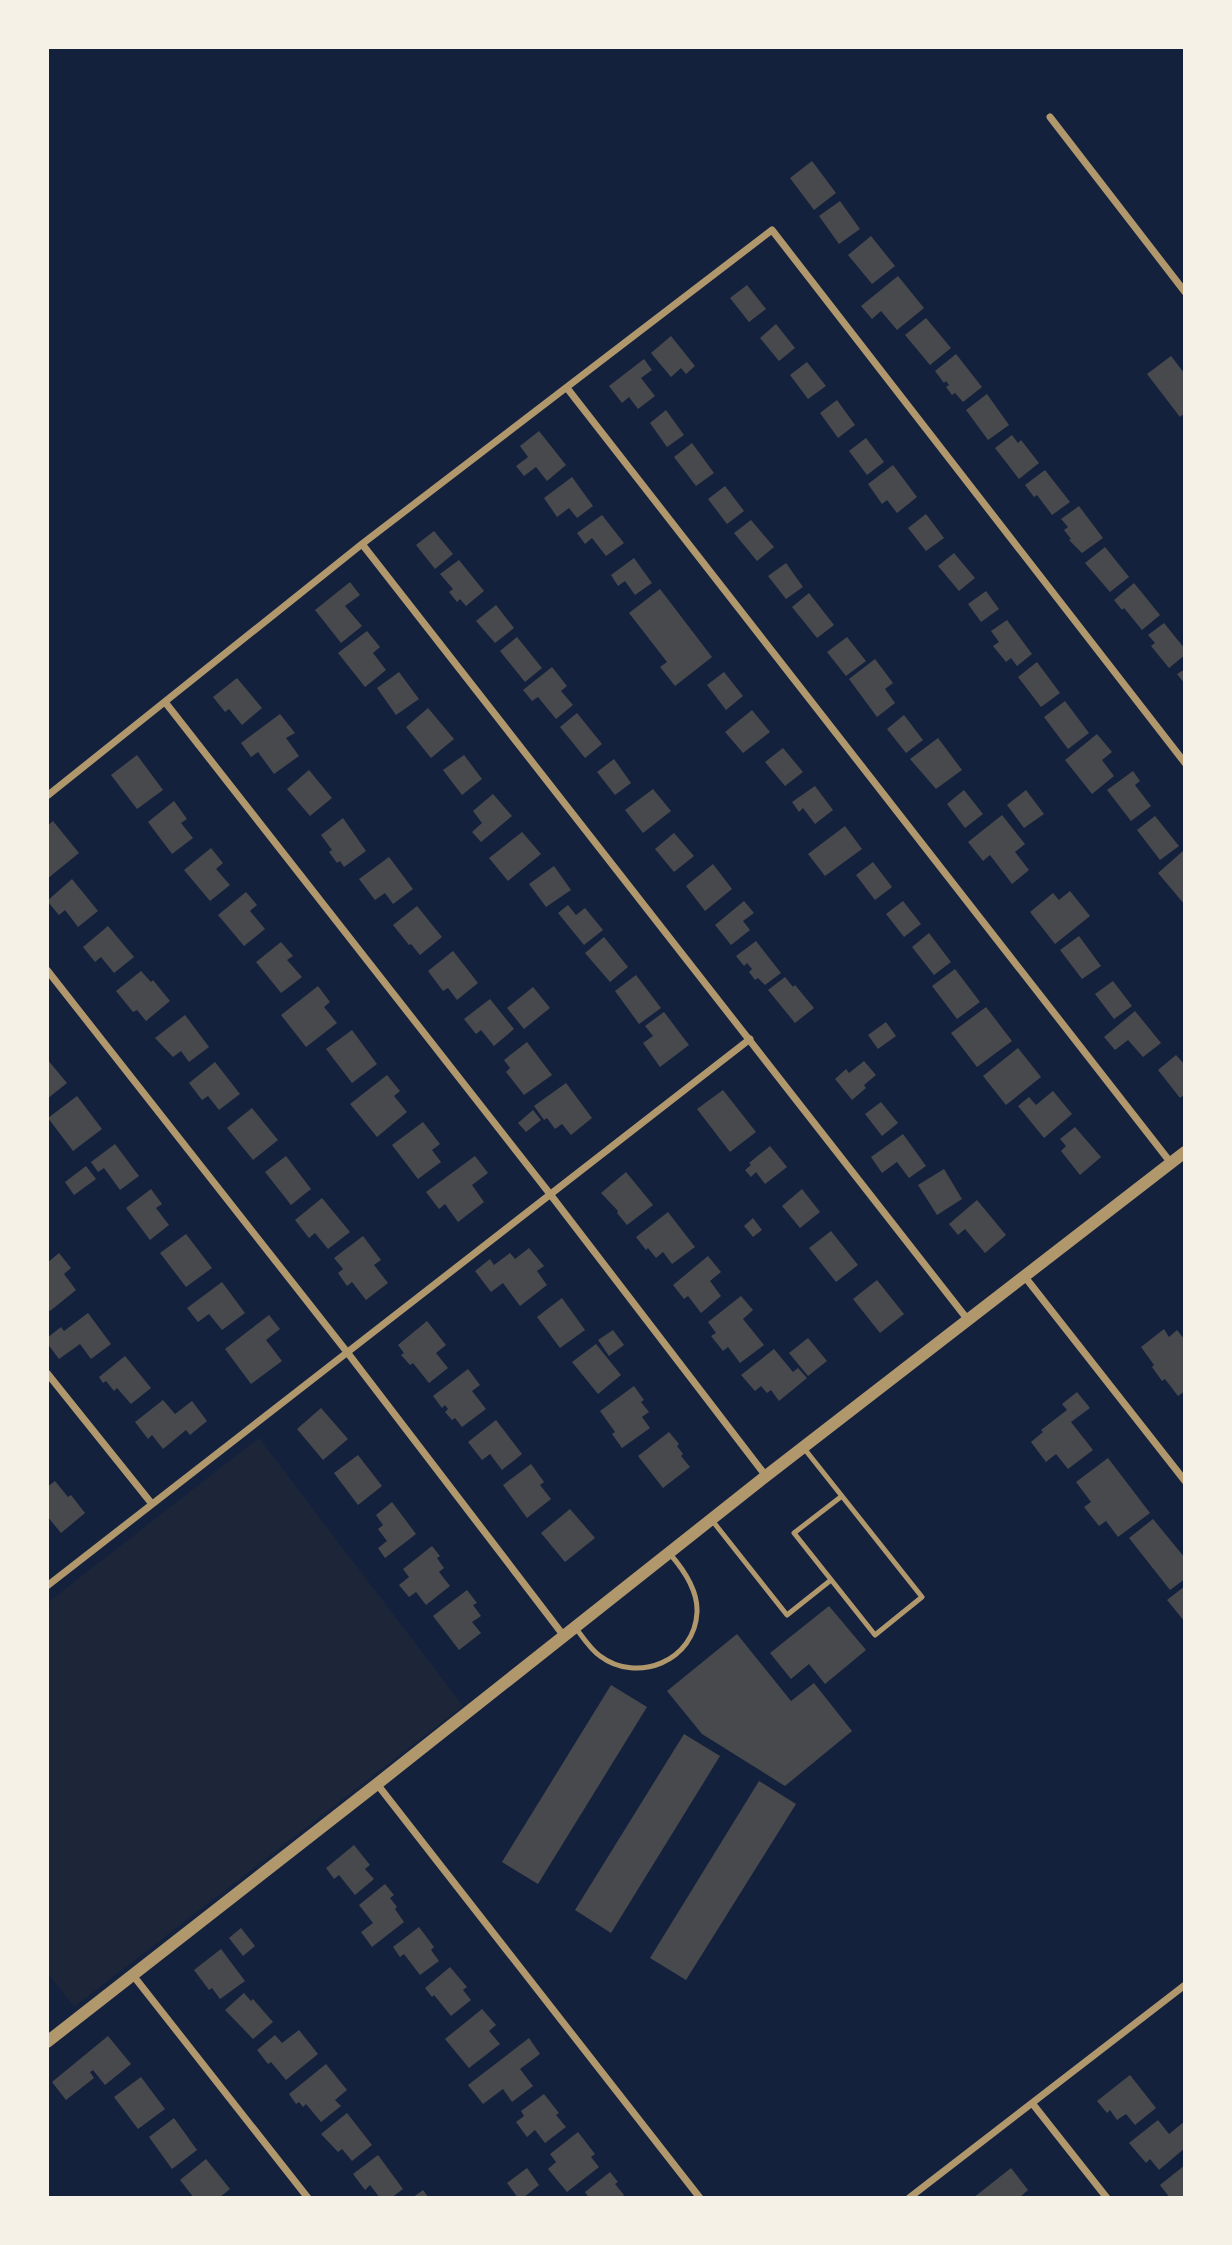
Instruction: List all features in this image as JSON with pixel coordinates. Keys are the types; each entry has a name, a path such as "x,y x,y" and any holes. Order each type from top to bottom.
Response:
{"street":[{"path":"1050,117 1185,292"},
{"path":"47,796 362,544 772,230 1185,763"},
{"path":"567,388 1171,1163"},
{"path":"362,544 968,1321"},
{"path":"165,702 550,1194 766,1476"},
{"path":"47,970 569,1632"},
{"path":"47,1586 750,1039"},
{"path":"47,2042 803,1447 1185,1152"},
{"path":"1025,1277 1185,1481"},
{"path":"47,1373 152,1504"},
{"path":"377,1784 701,2198"},
{"path":"132,1974 308,2198"},
{"path":"909,2198 1185,1985"},
{"path":"1032,2103 1107,2198"}],"lane":[{"path":"803,1447 842,1496 922,1597 875,1634 794,1533 842,1496"},
{"path":"712,1519 787,1615 831,1580"},
{"path":"569,1632 599,1656 623,1668 638,1669 661,1665 675,1656 694,1630 697,1612 695,1595 689,1581 669,1553"}],"shaded area":[{"path":"259,1438 463,1706 74,2007 47,1972 47,1603"}],"building":[{"path":"812,161 836,193 814,210 790,178"},
{"path":"840,201 860,229 839,244 819,216"},
{"path":"871,236 895,266 872,284 848,255"},
{"path":"898,276 924,308 897,330 881,311 872,319 861,306"},
{"path":"747,285 766,309 749,322 730,298"},
{"path":"926,318 951,348 930,365 905,335"},
{"path":"776,324 795,348 779,361 760,338"},
{"path":"671,336 695,366 686,374 681,368 671,377 651,353"},
{"path":"956,354 982,387 963,402 955,393 952,395 946,387 949,385 946,381 944,383 935,371"},
{"path":"1171,356 1185,374 1185,413 1180,417 1147,374"},
{"path":"644,359 652,370 641,378 655,396 638,409 629,397 622,403 609,386"},
{"path":"807,362 826,386 808,399 790,375"},
{"path":"987,394 1009,425 988,440 966,410"},
{"path":"837,400 855,425 838,438 820,413"},
{"path":"666,410 684,435 667,447 650,423"},
{"path":"539,431 566,465 547,481 536,467 524,476 516,466 528,457 520,446"},
{"path":"1012,435 1018,443 1021,440 1039,463 1019,479 995,448"},
{"path":"866,438 884,462 867,475 849,451"},
{"path":"692,443 714,473 696,486 674,457"},
{"path":"893,465 917,497 897,513 887,500 882,504 868,484"},
{"path":"1045,470 1070,502 1052,515 1037,495 1034,497 1025,485"},
{"path":"572,477 593,506 577,518 569,508 557,517 544,498"},
{"path":"725,486 744,511 727,524 708,499"},
{"path":"1079,506 1103,538 1082,553 1069,540 1071,539 1064,530 1068,527 1061,519"},
{"path":"926,514 944,538 926,551 908,528"},
{"path":"602,515 624,543 606,556 592,538 585,544 577,533"},
{"path":"751,520 774,547 757,561 734,533"},
{"path":"434,531 453,554 435,569 416,545"},
{"path":"1105,547 1129,577 1110,592 1085,563"},
{"path":"954,553 975,578 959,591 938,566"},
{"path":"634,558 652,583 635,595 625,581 618,586 611,575"},
{"path":"459,560 484,591 466,606 460,599 457,602 449,592 453,589 440,574"},
{"path":"786,563 803,587 786,599 768,576"},
{"path":"350,582 360,595 345,606 362,626 341,643 315,610"},
{"path":"1134,583 1160,615 1142,630 1114,600"},
{"path":"660,589 712,657 675,686 660,667 667,662 629,613"},
{"path":"986,591 999,609 981,622 968,604"},
{"path":"809,593 834,625 817,638 792,607"},
{"path":"496,605 514,628 495,643 476,621"},
{"path":"1007,620 1032,654 1017,666 1011,658 1006,662 993,646 999,642 991,631"},
{"path":"1164,623 1185,649 1185,655 1169,668 1151,646 1155,643 1148,635"},
{"path":"367,631 380,647 373,653 386,670 365,687 338,653"},
{"path":"517,637 542,668 525,682 500,651"},
{"path":"847,637 866,661 846,676 827,652"},
{"path":"875,659 893,683 885,689 895,703 877,717 849,679"},
{"path":"1037,662 1060,693 1041,707 1018,677"},
{"path":"552,667 567,686 561,691 573,705 556,719 538,697 532,701 523,690"},
{"path":"1185,669 1185,684 1177,674"},
{"path":"399,672 419,699 396,715 377,688"},
{"path":"724,672 743,696 726,710 707,685"},
{"path":"237,678 262,708 242,725 229,709 225,712 213,697"},
{"path":"1065,701 1089,733 1068,749 1044,717"},
{"path":"428,708 454,739 431,758 406,727"},
{"path":"752,710 770,732 743,753 725,732"},
{"path":"577,713 602,744 585,758 560,727"},
{"path":"280,714 295,733 286,738 299,756 274,774 258,752 251,757 241,743"},
{"path":"904,715 923,740 906,753 887,729"},
{"path":"1097,734 1112,752 1102,760 1114,776 1092,794 1065,760"},
{"path":"938,738 962,770 936,789 910,759"},
{"path":"783,748 803,772 785,786 765,762"},
{"path":"137,755 163,790 137,809 111,775"},
{"path":"464,755 482,779 462,795 443,770"},
{"path":"614,759 631,783 615,795 597,772"},
{"path":"309,770 332,798 310,816 287,789"},
{"path":"1133,771 1140,781 1135,785 1151,806 1131,821 1107,790"},
{"path":"815,786 833,810 815,824 803,808 799,812 792,802"},
{"path":"653,789 671,811 643,833 625,810"},
{"path":"964,790 983,814 965,828 947,804"},
{"path":"1026,790 1044,814 1024,828 1007,805"},
{"path":"493,794 512,816 481,842 472,832 482,823 473,811"},
{"path":"174,801 187,819 181,823 193,838 172,854 148,822"},
{"path":"1002,815 1025,844 1015,852 1029,870 1012,884 990,855 983,861 968,842"},
{"path":"1155,816 1179,846 1160,860 1137,830"},
{"path":"343,818 366,851 344,867 340,861 337,863 329,852 332,850 321,835"},
{"path":"53,821 79,853 47,879 47,826"},
{"path":"845,826 862,849 825,876 808,854"},
{"path":"522,832 541,854 508,881 489,858"},
{"path":"674,833 694,856 674,872 655,849"},
{"path":"211,848 223,863 216,869 230,885 210,901 184,870"},
{"path":"1185,852 1185,905 1158,873"},
{"path":"389,857 413,889 393,904 385,893 375,900 359,879"},
{"path":"873,862 892,887 875,900 856,875"},
{"path":"713,864 732,889 705,911 686,886"},
{"path":"554,866 571,890 546,907 529,884"},
{"path":"72,879 98,911 78,927 65,910 59,915 47,901"},
{"path":"1070,891 1090,916 1055,944 1030,912 1053,893 1059,900"},
{"path":"246,892 257,905 250,911 265,929 244,946 218,915"},
{"path":"744,901 754,913 743,921 750,930 731,945 715,925"},
{"path":"903,901 921,924 904,937 886,914"},
{"path":"568,905 576,915 585,908 603,930 584,945 558,913"},
{"path":"417,906 442,937 420,955 393,925"},
{"path":"108,926 134,957 114,973 101,957 95,962 83,947"},
{"path":"929,933 951,962 934,975 912,947"},
{"path":"1079,936 1101,966 1082,979 1060,950"},
{"path":"604,937 628,967 610,982 585,953"},
{"path":"756,941 781,973 765,985 758,978 755,980 749,972 752,969 747,963 744,966 736,956"},
{"path":"281,942 293,956 287,960 302,977 281,993 256,962"},
{"path":"453,951 478,983 457,1000 448,988 443,991 428,971"},
{"path":"955,969 980,1002 957,1019 932,986"},
{"path":"141,971 151,982 153,980 170,1001 146,1021 137,1010 133,1012 116,991"},
{"path":"636,975 661,1008 639,1024 615,991"},
{"path":"785,977 814,1008 795,1023 768,990"},
{"path":"1113,981 1132,1006 1114,1019 1095,994"},
{"path":"318,986 330,1002 324,1007 337,1023 306,1047 281,1015"},
{"path":"533,987 550,1008 524,1029 507,1008"},
{"path":"490,999 514,1029 494,1046 481,1030 476,1034 464,1019"},
{"path":"986,1007 1012,1041 977,1067 951,1033"},
{"path":"1135,1011 1161,1043 1143,1057 1128,1040 1115,1050 1104,1037"},
{"path":"664,1012 689,1045 660,1067 643,1043 653,1036 645,1026"},
{"path":"185,1015 209,1047 189,1062 181,1051 173,1057 155,1038"},
{"path":"886,1022 896,1036 878,1049 868,1035"},
{"path":"352,1030 377,1064 352,1083 326,1049"},
{"path":"527,1042 552,1075 524,1095 506,1072 510,1068 504,1060"},
{"path":"1018,1048 1041,1077 1006,1105 983,1076"},
{"path":"1176,1055 1185,1065 1185,1094 1180,1098 1158,1070"},
{"path":"47,1059 67,1083 47,1099"},
{"path":"864,1061 876,1075 852,1100 835,1079 846,1069 849,1073"},
{"path":"215,1062 240,1094 219,1110 208,1096 202,1100 189,1083"},
{"path":"387,1075 400,1091 394,1096 407,1112 377,1137 350,1104"},
{"path":"566,1083 592,1118 571,1135 562,1124 555,1129 534,1106"},
{"path":"723,1090 756,1132 730,1152 697,1109"},
{"path":"1053,1091 1072,1114 1044,1138 1018,1106 1029,1097 1036,1105"},
{"path":"77,1096 102,1129 73,1151 48,1118"},
{"path":"881,1102 898,1123 882,1136 865,1114"},
{"path":"252,1108 278,1140 253,1160 227,1128"},
{"path":"533,1110 541,1120 526,1132 518,1123"},
{"path":"423,1122 440,1144 432,1150 441,1162 418,1179 392,1145"},
{"path":"1075,1127 1101,1157 1080,1175 1061,1151 1066,1146 1060,1139"},
{"path":"903,1134 926,1166 909,1178 897,1162 882,1173 871,1157"},
{"path":"115,1144 139,1176 120,1190 104,1168 98,1172 91,1162"},
{"path":"770,1146 787,1167 765,1184 756,1172 751,1177 745,1170 751,1165 749,1163"},
{"path":"286,1156 311,1189 291,1205 265,1172"},
{"path":"475,1156 488,1173 472,1185 484,1202 458,1222 445,1204 439,1209 426,1192"},
{"path":"86,1166 96,1179 74,1195 65,1182"},
{"path":"944,1169 962,1199 937,1215 918,1185"},
{"path":"626,1172 653,1205 627,1225 601,1193"},
{"path":"151,1189 162,1204 156,1208 169,1225 150,1240 126,1208"},
{"path":"802,1189 820,1212 800,1228 782,1206"},
{"path":"322,1198 350,1232 328,1249 315,1233 309,1238 295,1220"},
{"path":"977,1200 1006,1235 985,1253 965,1229 958,1235 949,1224"},
{"path":"668,1212 695,1247 672,1264 663,1252 656,1258 636,1237"},
{"path":"753,1218 762,1230 753,1237 744,1226"},
{"path":"831,1231 858,1265 836,1282 809,1248"},
{"path":"186,1234 212,1268 186,1287 160,1253"},
{"path":"363,1236 381,1260 374,1265 388,1283 366,1300 352,1282 347,1286 338,1273 343,1269 334,1258"},
{"path":"529,1248 544,1266 537,1271 547,1285 520,1306 503,1283 491,1292 475,1271 490,1259 494,1265 510,1253 515,1259"},
{"path":"59,1253 71,1268 64,1274 76,1290 50,1311 47,1307 47,1263"},
{"path":"708,1256 721,1272 710,1281 721,1296 701,1313 688,1296 684,1299 673,1285"},
{"path":"877,1280 904,1314 880,1333 853,1299"},
{"path":"222,1282 245,1313 222,1330 209,1314 198,1322 187,1308"},
{"path":"741,1296 753,1310 743,1319 764,1345 740,1363 728,1347 723,1351 711,1336 716,1333 708,1322"},
{"path":"562,1298 585,1330 560,1348 537,1317"},
{"path":"88,1313 111,1344 91,1359 80,1344 59,1359 47,1343 47,1338 61,1327 64,1331"},
{"path":"269,1315 280,1329 266,1340 282,1361 251,1384 225,1349"},
{"path":"427,1321 446,1345 436,1353 448,1368 429,1383 413,1363 410,1365 401,1355 404,1353 398,1345"},
{"path":"1164,1329 1169,1337 1177,1330 1185,1340 1185,1391 1178,1396 1165,1379 1162,1381 1141,1347"},
{"path":"613,1330 624,1345 609,1356 598,1340"},
{"path":"808,1338 827,1361 808,1376 789,1353"},
{"path":"596,1344 621,1375 598,1394 572,1362"},
{"path":"774,1349 793,1372 798,1368 807,1378 779,1401 771,1390 767,1393 761,1386 755,1391 741,1375"},
{"path":"125,1356 151,1388 131,1404 117,1388 114,1391 99,1377"},
{"path":"468,1369 480,1385 472,1391 486,1409 462,1427 455,1418 452,1420 445,1412 448,1409 445,1405 442,1408 433,1396"},
{"path":"634,1386 649,1412 642,1417 650,1428 622,1448 612,1434 615,1432 600,1411"},
{"path":"1077,1392 1090,1408 1071,1422 1093,1450 1068,1469 1056,1454 1046,1462 1031,1442 1043,1432 1041,1430 1067,1410 1062,1404"},
{"path":"163,1400 175,1414 192,1401 207,1421 190,1435 186,1430 163,1449 152,1435 148,1439 135,1422"},
{"path":"321,1408 348,1439 323,1460 297,1429"},
{"path":"496,1420 522,1454 502,1470 490,1454 482,1460 468,1442"},
{"path":"669,1432 679,1444 677,1446 683,1454 681,1456 690,1467 663,1488 638,1456"},
{"path":"358,1455 382,1486 358,1505 334,1473"},
{"path":"1108,1458 1150,1513 1118,1537 1106,1521 1099,1526 1084,1507 1091,1502 1076,1482"},
{"path":"531,1464 544,1482 540,1485 551,1499 527,1518 503,1485"},
{"path":"55,1481 85,1513 61,1533 47,1516 47,1487"},
{"path":"392,1502 416,1534 385,1558 378,1548 387,1541 378,1529 383,1525 376,1515"},
{"path":"570,1509 595,1538 565,1562 541,1533"},
{"path":"1153,1519 1185,1558 1185,1579 1170,1590 1129,1538"},
{"path":"432,1546 440,1556 437,1558 444,1568 439,1572 450,1586 426,1605 416,1592 409,1597 399,1585 409,1577 403,1569"},
{"path":"1185,1586 1185,1622 1167,1600"},
{"path":"467,1590 477,1603 473,1605 481,1616 472,1622 481,1633 459,1650 433,1616"},
{"path":"829,1606 866,1650 825,1684 809,1664 791,1679 770,1653"},
{"path":"737,1634 791,1701 814,1683 852,1731 785,1786 702,1734 667,1691"},
{"path":"611,1685 647,1707 538,1884 502,1862"},
{"path":"684,1734 720,1756 611,1933 575,1910"},
{"path":"759,1781 796,1804 686,1980 650,1958"},
{"path":"354,1845 370,1865 365,1869 374,1879 355,1895 339,1875 334,1879 326,1868"},
{"path":"385,1884 394,1895 390,1898 404,1922 372,1947 361,1932 373,1923 359,1905"},
{"path":"419,1927 434,1947 431,1950 439,1961 420,1975 404,1954 400,1957 393,1947"},
{"path":"241,1928 255,1946 243,1956 229,1938"},
{"path":"221,1949 245,1981 220,1999 212,1988 209,1990 194,1970"},
{"path":"450,1967 467,1987 463,1990 471,2000 451,2016 425,1988"},
{"path":"244,1993 251,2001 253,1999 273,2022 253,2039 225,2010"},
{"path":"482,2009 496,2025 489,2031 500,2044 469,2068 445,2039"},
{"path":"299,2030 318,2054 286,2080 257,2050 275,2035 282,2043"},
{"path":"108,2036 131,2064 105,2085 93,2070 90,2072 94,2078 66,2100 52,2082"},
{"path":"529,2038 540,2054 520,2069 533,2086 512,2102 503,2089 483,2104 468,2085"},
{"path":"326,2064 347,2090 335,2100 341,2106 321,2122 306,2104 303,2107 299,2102 296,2104 289,2094"},
{"path":"1130,2075 1156,2108 1135,2125 1126,2114 1117,2120 1110,2110 1107,2113 1097,2101"},
{"path":"141,2077 165,2109 138,2129 114,2097"},
{"path":"544,2094 566,2127 545,2143 535,2130 527,2137 516,2122 524,2116 521,2111"},
{"path":"347,2113 372,2145 352,2161 342,2149 338,2152 321,2134"},
{"path":"174,2118 197,2150 172,2169 149,2137"},
{"path":"1158,2120 1169,2134 1185,2121 1185,2148 1159,2170 1150,2159 1146,2163 1129,2143"},
{"path":"578,2132 595,2154 591,2157 599,2167 567,2192 548,2169 556,2162 550,2154"},
{"path":"378,2155 403,2189 391,2198 380,2198 370,2185 365,2190 353,2174"},
{"path":"206,2159 230,2189 219,2198 194,2198 180,2180"},
{"path":"1185,2165 1185,2198 1170,2198 1160,2185"},
{"path":"527,2168 539,2185 523,2198 518,2198 507,2183"},
{"path":"1011,2168 1028,2190 1019,2198 973,2198"},
{"path":"610,2172 624,2195 621,2198 589,2198 585,2192"},
{"path":"423,2190 429,2198 412,2198"}]}
